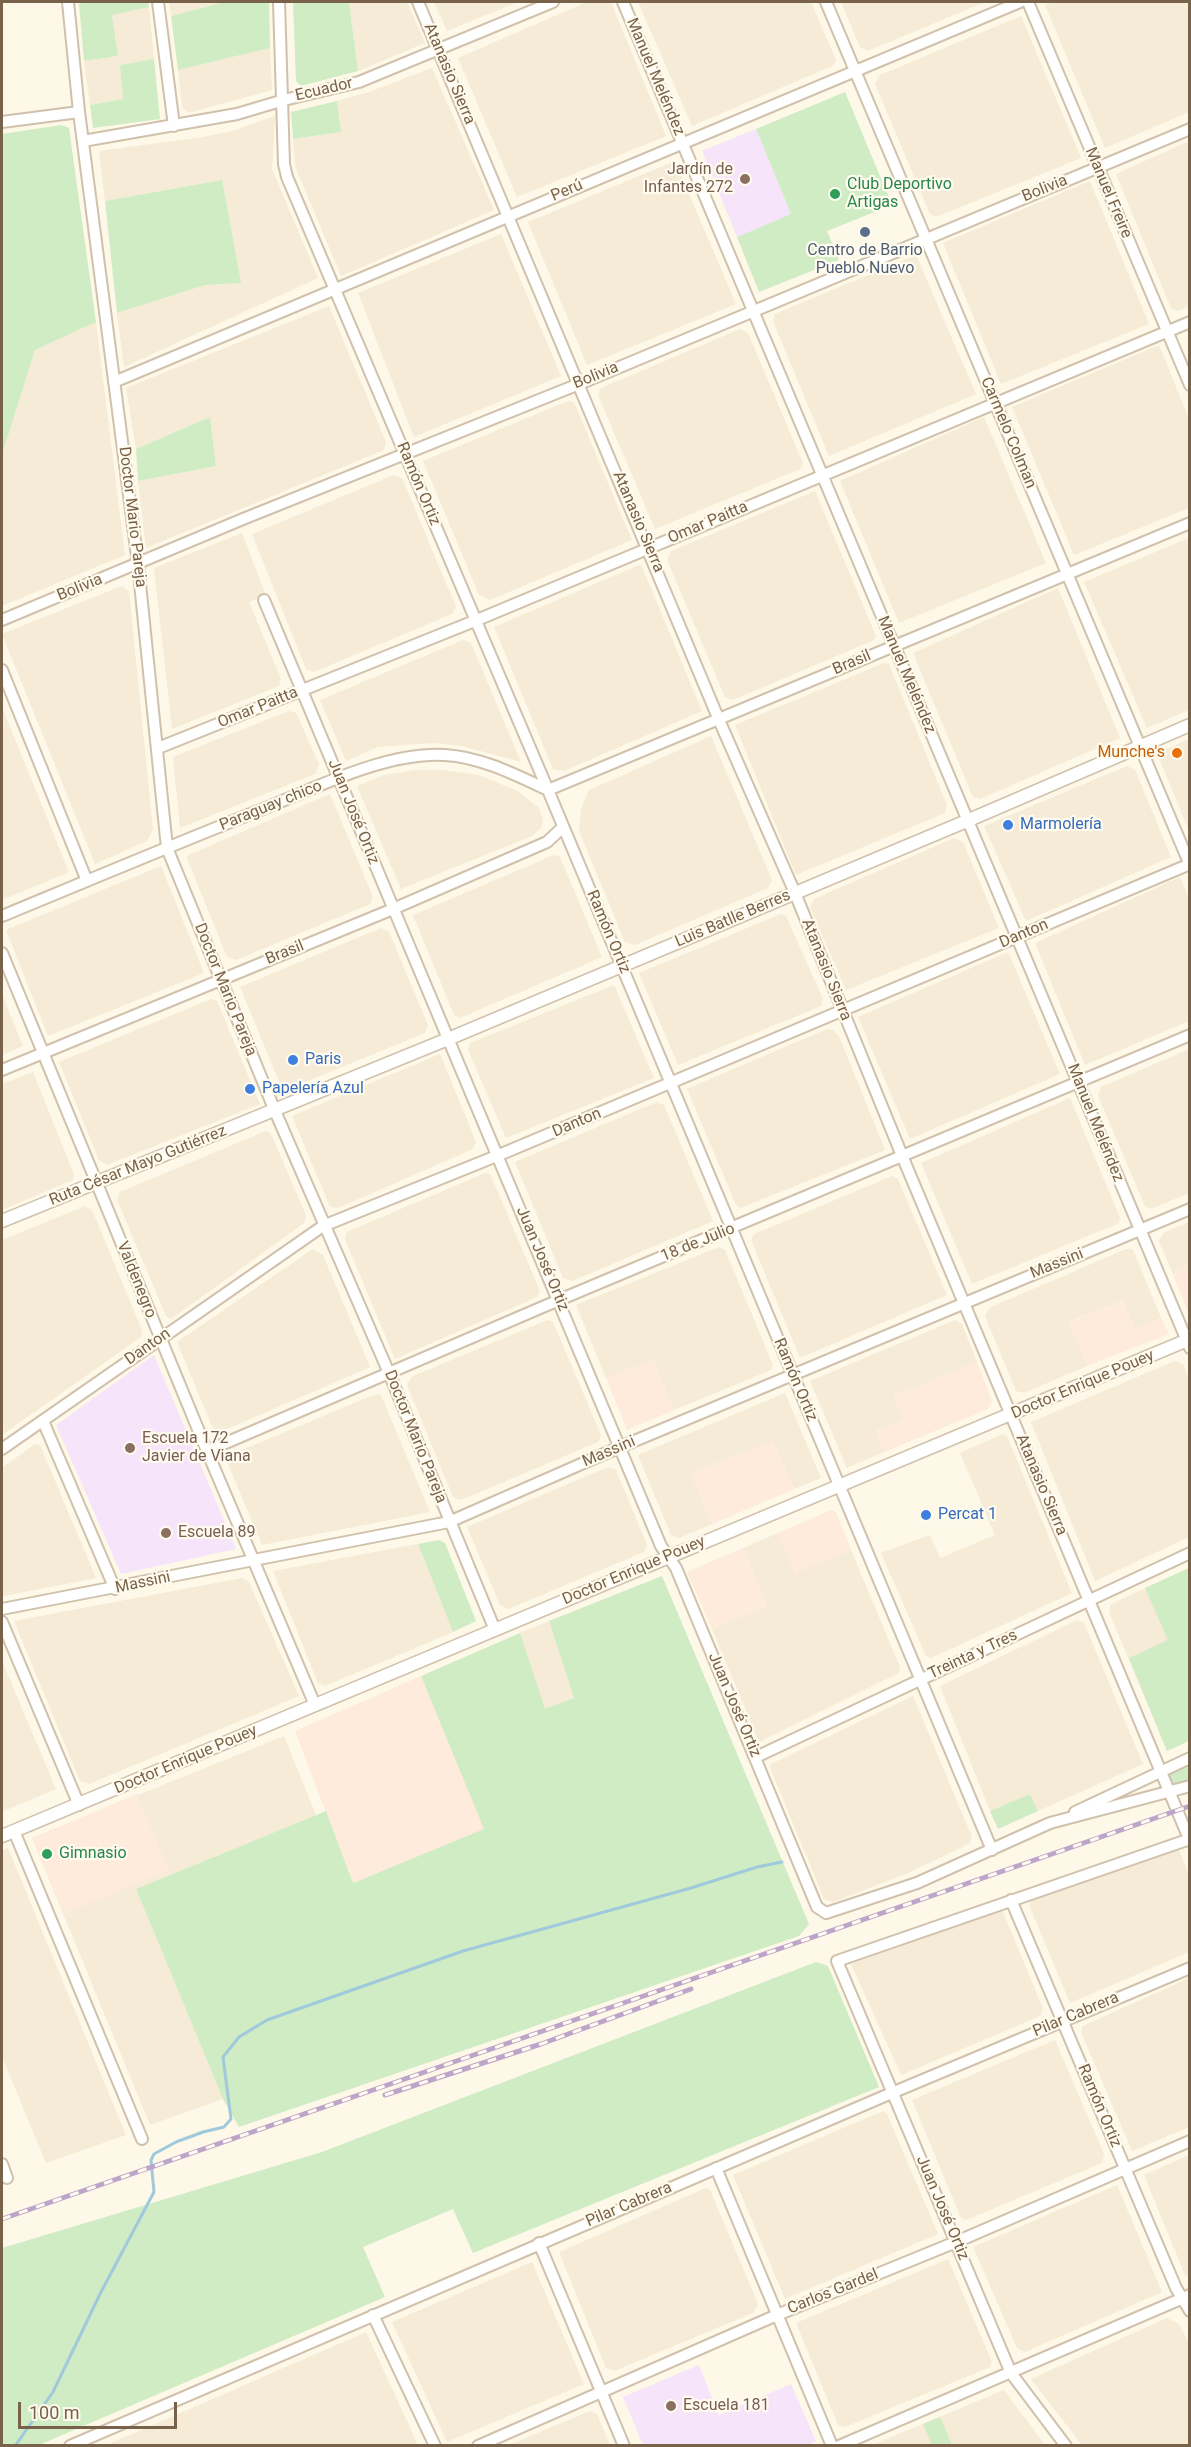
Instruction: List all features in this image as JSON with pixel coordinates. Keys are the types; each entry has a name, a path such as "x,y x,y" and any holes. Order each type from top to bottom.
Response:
{"street":[{"name":"Doctor Mario Pareja","path":"68,2 138,564 167,848 274,1111 389,1373 495,1629"},
{"path":"158,2 174,126"},
{"name":"Ramón Ortiz","path":"279,2 284,100 284,164 287,177 477,620 992,1850"},
{"name":"Atanasio Sierra","path":"418,2 649,548 719,720 795,893 903,1158 1189,1840"},
{"name":"Ecuador","path":"84,141 237,114 359,82 554,2"},
{"name":"Manuel Meléndez","path":"623,2 1188,1343"},
{"name":"Carmelo Colman","path":"826,2 1189,865"},
{"name":"Perú","path":"114,382 1020,2"},
{"name":"Manuel Freire","path":"1028,2 1190,385"},
{"path":"2,122 80,112"},
{"name":"Bolivia","path":"2,620 243,519 579,384 1190,129"},
{"name":"Omar Paitta","path":"158,748 477,620 1190,322"},
{"name":"Brasil","path":"548,789 1190,523"},
{"name":"Juan José Ortiz","path":"264,600 499,1155 661,1546 676,1568 817,1907 826,1913 917,1883 992,1850"},
{"path":"2,670 87,881"},
{"name":"Luis Batlle Berres","path":"274,1111 1190,725"},
{"name":"Paraguay chico","path":"2,916 339,779 382,764 421,756 446,755 495,766 548,789"},
{"name":"Brasil","path":"2,1070 393,909 547,842 564,827"},
{"name":"Danton","path":"2,1449 323,1226 499,1155 1189,865"},
{"name":"Valdenegro","path":"2,953 207,1451 315,1705"},
{"name":"18 de Julio","path":"207,1451 559,1300 903,1158 1190,1035"},
{"name":"Ruta César Mayo Gutiérrez","path":"2,1221 274,1111"},
{"name":"Massini","path":"2,1609 115,1589 254,1559 449,1522 620,1447 1190,1209"},
{"name":"Doctor Enrique Pouey","path":"2,1836 839,1485 1188,1343"},
{"path":"43,1421 115,1589"},
{"name":"Treinta y Tres","path":"756,1757 1190,1553"},
{"path":"2,1622 79,1805"},
{"path":"992,1850 1190,1758"},
{"path":"1050,1823 1190,1786"},
{"path":"14,1831 142,2139"},
{"path":"1011,1900 1189,1840"},
{"name":"Ramón Ortiz","path":"1011,1900 1125,2169 1186,2297 1190,2311"},
{"name":"Juan José Ortiz","path":"1011,1900 837,1960 1011,2373 1066,2445"},
{"name":"Pilar Cabrera","path":"70,2445 89,2442 373,2314 1190,1968"},
{"name":"Carlos Gardel","path":"478,2445 1190,2141"},
{"path":"2,2164 7,2178"},
{"path":"716,2168 832,2445"},
{"path":"539,2243 624,2445"},
{"path":"839,2445 1186,2297"},
{"path":"373,2314 435,2445"}],"shaded area":[{"path":"169,2 224,2 171,16"},
{"path":"349,2 407,2 425,43 358,71"},
{"path":"434,2 518,2 447,31"},
{"path":"587,2 611,2 666,136 517,197 458,58"},
{"path":"638,2 811,2 836,60 834,65 692,126"},
{"path":"841,2 985,2 868,51 860,47"},
{"path":"1052,2 1189,2 1189,112 1105,148 1045,5"},
{"path":"149,7 154,59 120,65 123,99 90,105 84,61 118,56 112,14"},
{"path":"1021,16 1081,158 936,217 930,214 875,84 880,75"},
{"path":"270,48 272,90 189,113 182,107 178,70"},
{"path":"432,68 494,210 341,276 295,166 293,139 341,132 337,101 369,92"},
{"path":"275,116 272,169 318,278 124,367 117,313 205,285 240,283 222,180 105,201 99,151 203,137 232,131"},
{"name":"Jardín de Infantes 272","path":"756,129 791,214 737,237 702,151"},
{"path":"1189,141 1189,306 1178,311 1171,308 1116,174"},
{"path":"675,161 736,304 587,365 528,222"},
{"path":"1090,181 1149,324 1001,384 943,243"},
{"path":"501,234 561,376 414,437 358,293"},
{"path":"916,255 976,394 829,456 773,321 775,314"},
{"path":"329,306 386,442 384,450 146,548 138,481 216,466 210,417 136,449 126,388"},
{"path":"96,322 125,555 2,606 2,455 35,350"},
{"path":"740,329 748,333 803,463 800,469 655,529 598,395 601,388"},
{"path":"1159,345 1189,419 1189,508 1074,555 1012,407"},
{"path":"568,401 574,402 632,540 490,600 479,595 423,461"},
{"path":"984,417 1046,563 899,623 840,481"},
{"path":"394,475 402,478 456,607 452,614 314,672 306,669 252,534"},
{"path":"815,491 876,636 874,640 733,700 725,697 667,560 671,551"},
{"path":"242,533 266,595 249,602 281,679 279,686 172,729 154,568"},
{"path":"1189,538 1189,710 1147,728 1084,582"},
{"path":"639,565 642,567 702,711 564,771 553,769 494,627"},
{"path":"122,586 129,591 153,830 147,841 95,864 2,634"},
{"path":"1058,588 1120,738 980,799 973,797 913,653"},
{"path":"463,640 471,643 521,762 462,746 434,743 378,747 346,761 320,700"},
{"path":"884,663 889,664 947,805 945,813 796,875 735,725"},
{"path":"2,707 69,872 2,900"},
{"path":"289,711 296,713 319,764 315,774 180,828 173,757"},
{"path":"711,736 772,880 768,888 635,945 625,942 579,831 581,809 589,790"},
{"path":"1189,739 1189,831 1157,753"},
{"path":"1127,766 1135,770 1171,857 1026,921 984,826"},
{"path":"415,770 442,770 479,775 517,791 539,808 543,820 541,828 532,836 401,889 357,786 384,775"},
{"path":"330,794 373,897 370,904 236,960 227,957 186,856"},
{"path":"954,838 963,842 999,928 846,990 810,907 814,899"},
{"path":"554,855 560,857 602,957 460,1018 454,1015 413,915"},
{"path":"161,866 204,973 48,1036 6,930"},
{"path":"1180,877 1189,899 1189,1021 1085,1065 1035,943"},
{"path":"781,914 786,916 823,999 821,1006 678,1065 639,973"},
{"path":"381,928 389,932 428,1025 425,1033 283,1091 240,987"},
{"path":"1008,952 1060,1074 910,1139 858,1017"},
{"path":"614,985 654,1078 506,1138 468,1050 470,1043"},
{"path":"2,994 23,1046 2,1055"},
{"path":"211,999 217,1001 260,1104 107,1165 99,1160 59,1062"},
{"path":"827,1029 833,1030 839,1036 885,1150 740,1208 736,1205 687,1089"},
{"path":"1189,1049 1189,1193 1151,1209 1145,1206 1098,1096 1101,1087"},
{"path":"440,1054 476,1142 473,1149 338,1208 330,1207 292,1116"},
{"path":"33,1072 74,1174 73,1180 2,1210 2,1084"},
{"path":"1070,1098 1120,1218 1119,1223 972,1284 921,1163"},
{"path":"657,1102 664,1105 713,1221 572,1281 563,1278 515,1162"},
{"path":"266,1131 271,1134 306,1215 304,1223 171,1319 166,1316 117,1200 120,1192"},
{"path":"485,1173 490,1174 540,1291 537,1297 395,1359 345,1239 347,1232"},
{"path":"892,1176 898,1179 947,1295 800,1358 751,1240 754,1234"},
{"path":"85,1206 92,1210 142,1330 141,1337 2,1435 2,1240"},
{"path":"1189,1222 1189,1265 1172,1272 1159,1241 1163,1233"},
{"path":"719,1247 725,1250 773,1365 771,1370 674,1410 653,1360 606,1378 576,1305"},
{"path":"313,1249 323,1255 370,1367 218,1433 214,1431 177,1342"},
{"path":"1126,1249 1132,1249 1134,1252 1161,1318 1135,1329 1123,1300 1069,1322 1087,1366 1024,1393 1016,1391 985,1316 989,1308"},
{"path":"1189,1265 1189,1314 1172,1272"},
{"path":"1123,1300 1135,1328 1161,1318 1169,1334 1087,1366 1069,1323"},
{"path":"547,1320 553,1322 601,1435 598,1442 461,1500 453,1497 407,1385 411,1377"},
{"path":"955,1320 962,1324 977,1362 894,1396 903,1420 876,1431 884,1452 847,1468 810,1381"},
{"name":"Escuela 172 Javier de Viana","path":"154,1355 236,1549 121,1574 56,1425"},
{"path":"653,1360 674,1410 627,1430 606,1378"},
{"path":"1175,1361 1183,1364 1189,1380 1189,1537 1095,1581 1031,1422"},
{"path":"977,1362 992,1401 988,1409 884,1452 876,1431 903,1420 894,1396"},
{"path":"785,1393 821,1478 794,1489 773,1441 691,1473 712,1524 679,1538 671,1535 638,1455"},
{"path":"376,1394 381,1395 430,1512 262,1545 225,1457"},
{"path":"1002,1434 1007,1436 1072,1593 931,1658 926,1656 881,1553 930,1535 940,1558 995,1535 960,1453"},
{"path":"773,1441 794,1489 712,1524 691,1473"},
{"path":"35,1444 40,1445 96,1578 4,1596 2,1590 2,1468"},
{"path":"608,1467 616,1470 647,1545 644,1552 508,1609 500,1605 467,1527"},
{"path":"831,1510 836,1512 851,1550 795,1573 778,1533"},
{"path":"778,1533 795,1572 851,1550 900,1667 899,1673 759,1742 712,1629 767,1606 743,1548"},
{"path":"418,1544 453,1632 325,1686 318,1683 273,1571"},
{"path":"743,1548 767,1606 712,1629 687,1572"},
{"path":"1189,1568 1189,1741 1167,1751 1109,1612 1111,1604"},
{"path":"242,1578 249,1582 299,1696 89,1784 80,1781 14,1621"},
{"path":"1077,1620 1084,1623 1143,1764 1038,1811 1030,1794 990,1811 940,1686"},
{"path":"549,1621 574,1698 545,1710 520,1633"},
{"path":"2,1661 56,1789 2,1812"},
{"path":"421,1676 485,1829 353,1883 295,1731"},
{"path":"913,1696 972,1837 969,1844 906,1874 833,1902 824,1899 769,1765"},
{"path":"284,1736 316,1815 136,1889 223,2099 150,2125 32,1838"},
{"path":"137,1794 169,1870 64,1914 32,1838"},
{"path":"8,1848 126,2135 46,2163 2,2057 2,1851"},
{"path":"1179,1850 1189,1875 1189,1952 1070,2003 1029,1905 1031,1901"},
{"path":"1002,1910 1043,2008 1040,2016 901,2075 851,1964"},
{"path":"1189,1978 1189,2127 1132,2151 1081,2032 1083,2026"},
{"path":"1055,2040 1104,2154 1102,2163 966,2220 961,2218 912,2100"},
{"path":"883,2111 887,2114 938,2234 785,2299 733,2175"},
{"path":"1189,2155 1189,2277 1185,2275 1144,2175"},
{"path":"1117,2185 1162,2292 1025,2352 1017,2348 973,2247"},
{"path":"706,2188 710,2190 758,2304 753,2313 614,2371 606,2368 559,2252"},
{"path":"948,2259 992,2362 990,2367 845,2427 838,2425 796,2323"},
{"path":"532,2262 584,2384 447,2442 392,2322"},
{"path":"1167,2318 1179,2324 1189,2343 1189,2445 1082,2445 1031,2379"},
{"path":"366,2332 418,2445 107,2445"},
{"path":"699,2365 719,2415 791,2384 816,2441 806,2446 643,2445 623,2397"},
{"path":"1004,2390 1045,2445 870,2446 923,2424"},
{"path":"590,2411 597,2414 610,2445 509,2445"}],"green space":[{"path":"148,2 149,7 112,15 118,56 84,61 79,4"},
{"path":"224,2 269,2 270,48 178,70 171,16"},
{"path":"293,2 349,2 358,71 301,86 296,81"},
{"path":"154,59 160,119 93,128 90,105 123,99 120,65"},
{"path":"845,92 892,205 827,231 839,260 759,292 737,237 791,214 756,129"},
{"path":"337,101 341,132 293,139 291,112"},
{"path":"61,125 69,128 96,322 35,350 2,455 2,134"},
{"path":"222,180 241,283 205,285 117,313 105,201"},
{"path":"210,417 216,466 138,481 136,449"},
{"path":"439,1540 445,1543 476,1621 453,1632 418,1544"},
{"path":"1189,1568 1189,1741 1167,1751 1129,1658 1168,1640 1145,1588"},
{"path":"662,1576 809,1924 799,1936 239,2127 223,2099 136,1889 326,1811 353,1883 484,1829 421,1676 520,1633 545,1709 574,1698 549,1621"},
{"path":"1189,1762 1189,1781 1174,1785 1169,1775 1171,1771"},
{"path":"1030,1794 1038,1811 998,1829 990,1811"},
{"path":"816,1962 828,1966 879,2087 473,2253 453,2209 363,2247 385,2297 39,2445 2,2445 2,2248 322,2152"},
{"path":"940,2417 952,2445 932,2445 923,2424"}],"waterway":[{"path":"15,2446 53,2392 100,2294 154,2192 151,2160 154,2154 176,2142 224,2127 231,2119 223,2057 239,2037 267,2020 463,1951 691,1888 757,1867 782,1862"}],"railway":[{"path":"2,2219 1190,1806"},
{"path":"385,2095 541,2044 691,1989"}],"place":[{"name":"Jardín de Infantes 272","path":"745,179"},
{"name":"Club Deportivo Artigas","path":"835,194"},
{"name":"Centro de Barrio Pueblo Nuevo","path":"865,232"},
{"name":"Munche's","path":"1177,753"},
{"name":"Marmolería","path":"1008,825"},
{"name":"Paris","path":"293,1060"},
{"name":"Papelería Azul","path":"250,1089"},
{"name":"Escuela 172 Javier de Viana","path":"130,1448"},
{"name":"Percat 1","path":"926,1515"},
{"name":"Escuela 89","path":"166,1533"},
{"name":"Gimnasio","path":"47,1854"},
{"name":"Escuela 181","path":"671,2406"}]}
